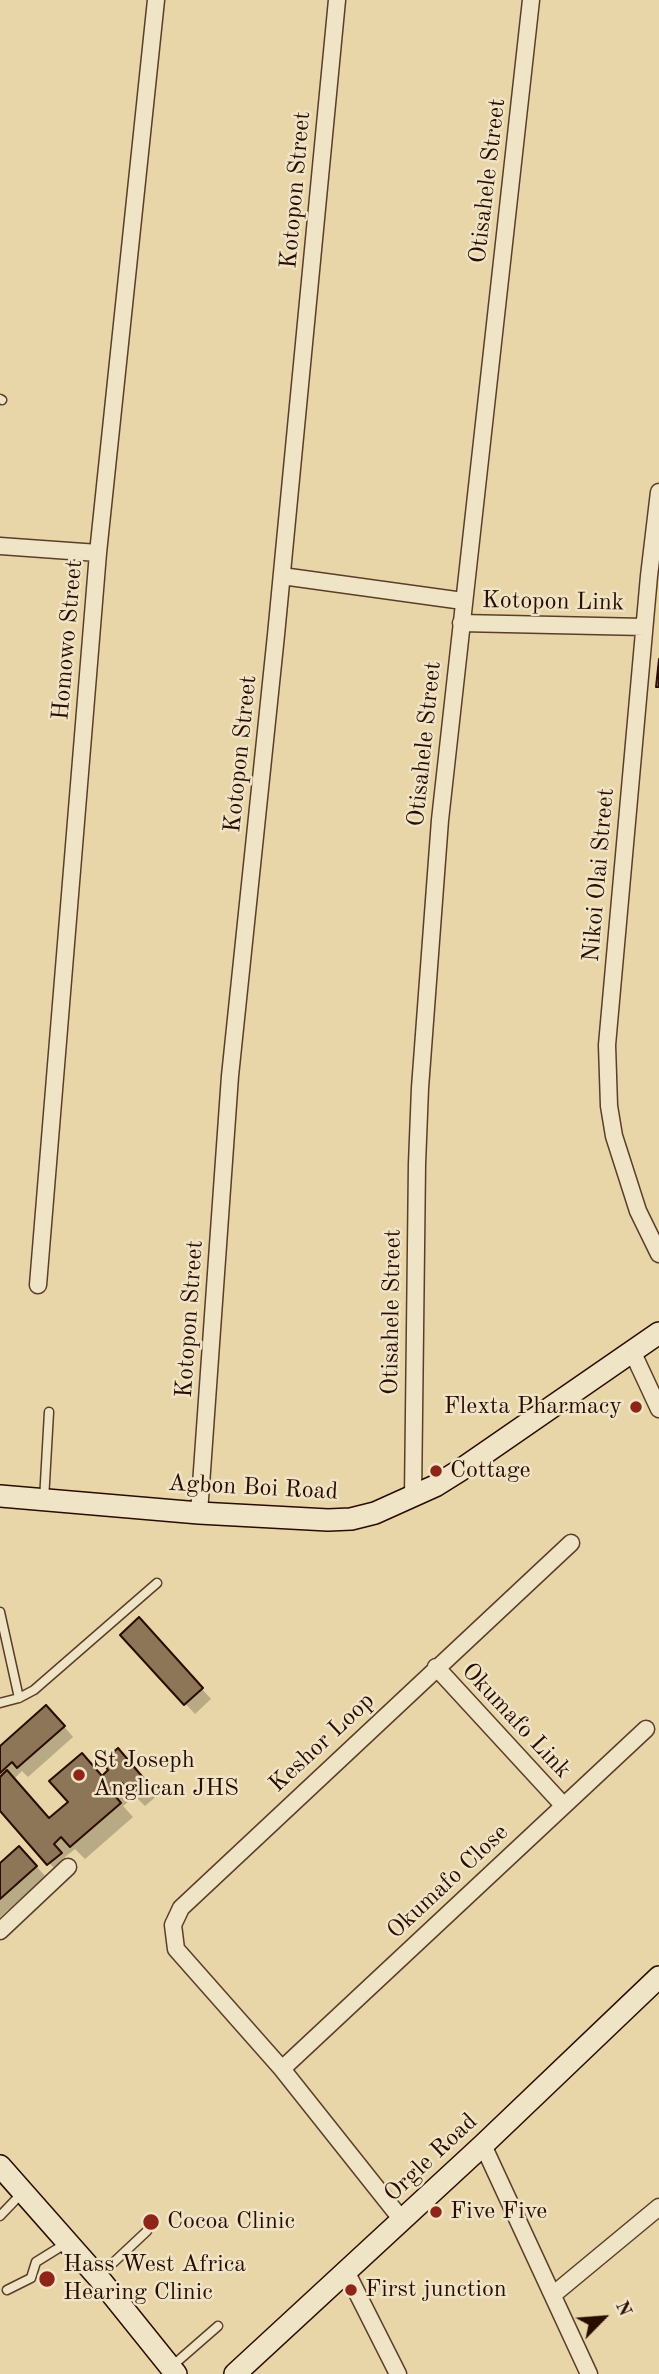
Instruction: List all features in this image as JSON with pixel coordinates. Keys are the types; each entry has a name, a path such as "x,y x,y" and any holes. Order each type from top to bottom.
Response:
{"street":[{"name":"Homowo Street","path":"38,1285 98,552 156,0"},
{"name":"Kotopon Street","path":"199,1513 230,1076 282,576 337,0"},
{"name":"Otisahele Street","path":"413,1497 416,1164 440,820 531,0"},
{"name":"Nikoi Olai Street","path":"659,492 644,627 607,1045 609,1106 614,1136 638,1211 659,1254"},
{"path":"0,546 98,552"},
{"name":"Kotopon Link","path":"282,576 463,601"},
{"name":"Kotopon Link","path":"461,623 644,627"},
{"name":"Agbon Boi Road","path":"0,1496 199,1513 339,1520 375,1513 413,1497 459,1471 659,1333"},
{"path":"632,1351 659,1409"},
{"name":"Keshor Loop","path":"402,2220 282,2069 176,1949 173,1925 181,1908 570,1543"},
{"name":"Okumafo Link","path":"436,1667 563,1805"},
{"name":"Okumafo Close","path":"282,2069 646,1729"},
{"path":"0,1931 68,1867"},
{"name":"Orgle Road","path":"235,2374 483,2145 659,1977"},
{"path":"483,2145 590,2374"},
{"path":"0,2166 98,2277 174,2370"},
{"path":"554,2294 659,2207"},
{"path":"346,2271 398,2374"}],"lane":[{"path":"44,1500 49,1412"},
{"path":"0,1703 19,1698 34,1690 157,1583"},
{"path":"0,1612 19,1698"},
{"path":"0,2216 23,2192"},
{"path":"98,2277 147,2231"},
{"path":"6,2290 31,2278 36,2262 68,2243"},
{"path":"174,2370 218,2326"}],"building":[{"path":"659,659 659,687 656,687"},
{"path":"139,1617 203,1688 184,1705 120,1635"},
{"path":"46,1705 65,1726 17,1768 12,1762 0,1773 0,1746"},
{"path":"118,1748 146,1781 131,1794 122,1783 112,1792 121,1803 70,1847 61,1837 54,1844 62,1853 47,1865 0,1811 0,1777 7,1770 49,1818 68,1802 49,1781 82,1753 102,1776 108,1770 102,1762"},
{"path":"19,1846 37,1866 0,1899 0,1863"}],"place":[{"name":"Flexta Pharmacy","path":"636,1407"},
{"name":"Cottage","path":"436,1471"},
{"name":"St Joseph Anglican JHS","path":"79,1775"},
{"name":"Five Five","path":"436,2212"},
{"name":"Cocoa Clinic","path":"151,2222"},
{"name":"Hass West Africa Hearing Clinic","path":"47,2279"},
{"name":"First junction","path":"351,2290"}]}
